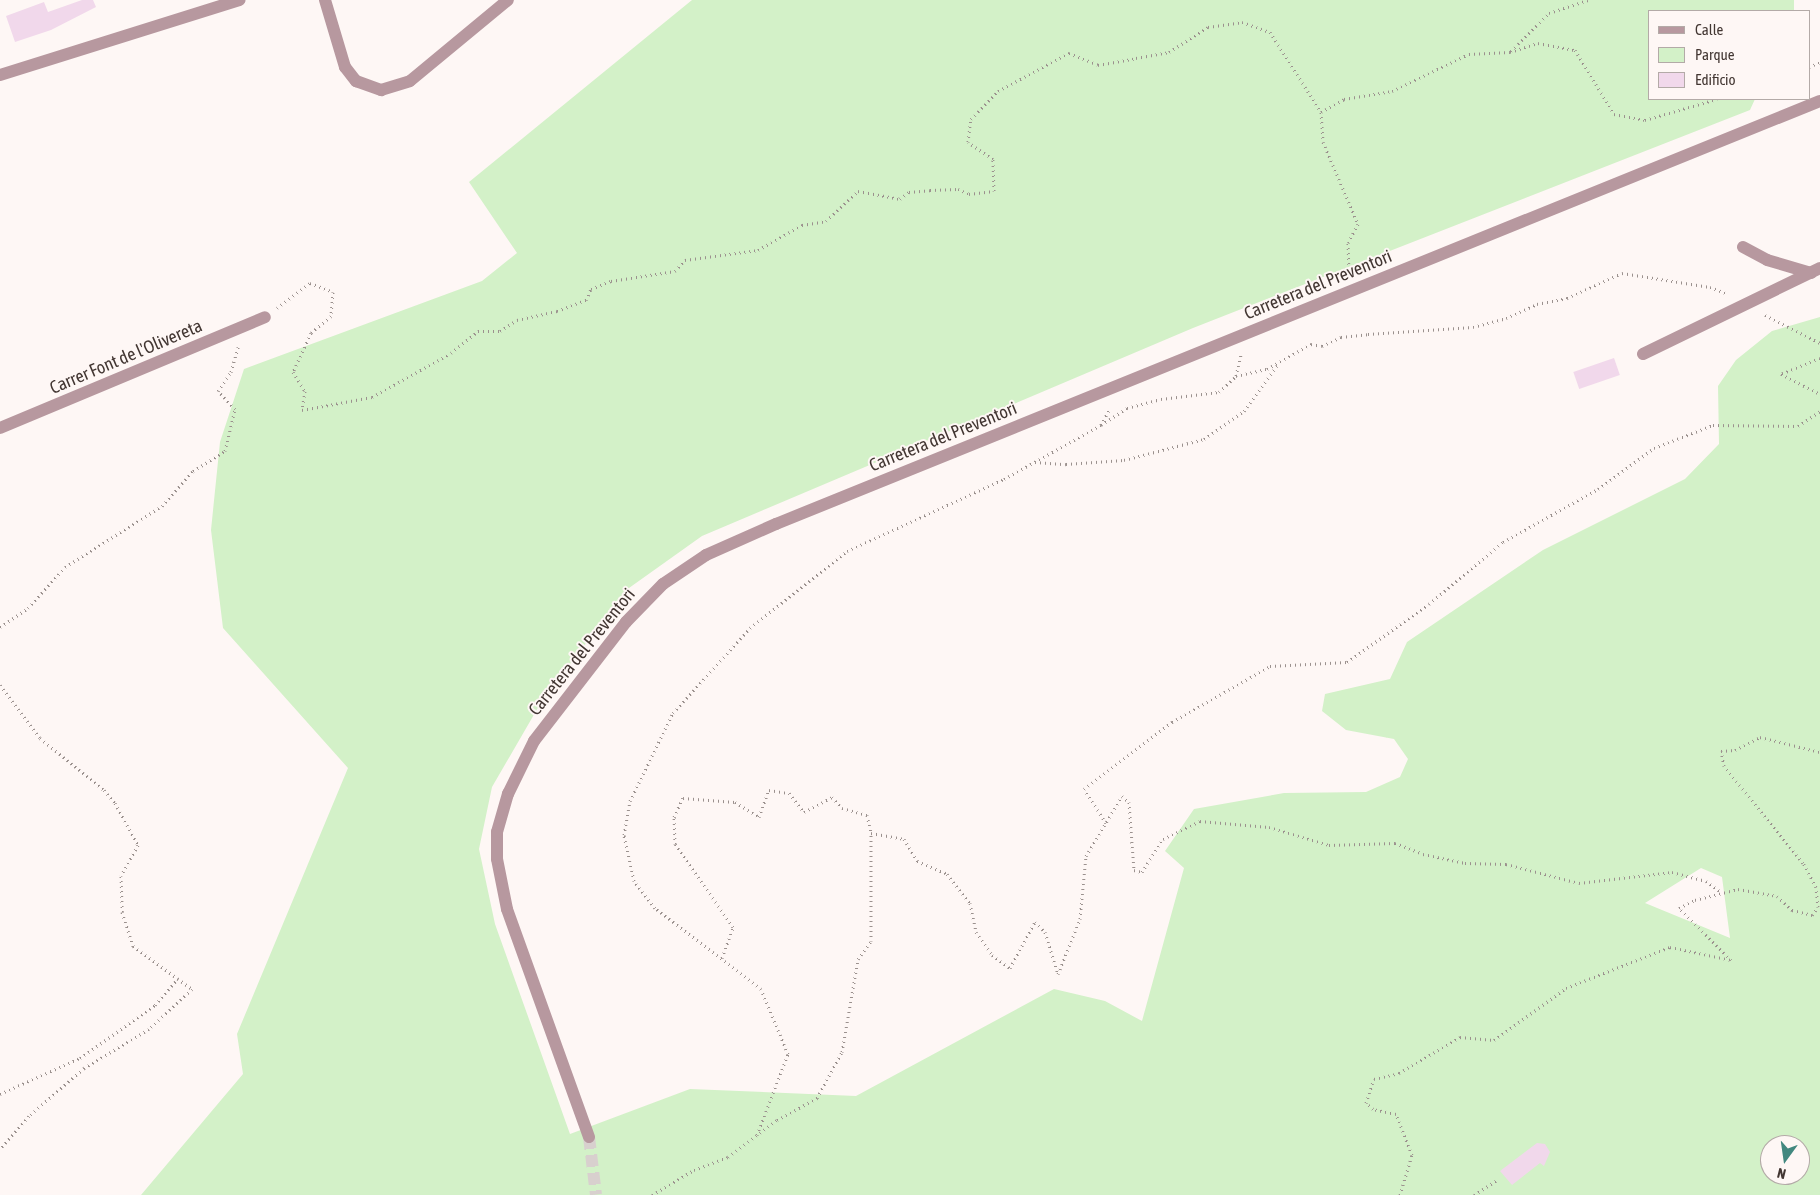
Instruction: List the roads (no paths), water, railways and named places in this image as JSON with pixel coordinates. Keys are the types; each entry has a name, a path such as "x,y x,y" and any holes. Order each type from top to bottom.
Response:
{"street":[{"path":"0,75 240,0"},
{"path":"325,0 345,67 356,81 381,90 410,81 508,0"},
{"name":"Carretera del Preventori","path":"589,1137 523,956 499,873 496,847 502,813 534,741 626,622 663,584 691,563 776,524 1353,288 1820,101"},
{"path":"1743,247 1767,260 1815,270"},
{"path":"1643,354 1815,270"},
{"name":"Carrer Font de l'Olivereta","path":"0,428 265,317"}],"tunnel":[{"path":"589,1137 596,1195"}]}
